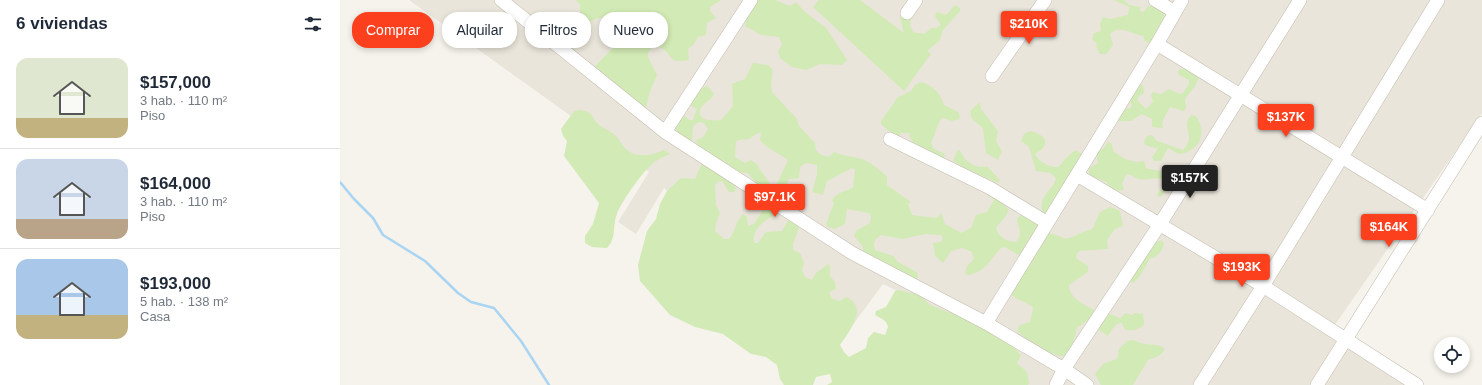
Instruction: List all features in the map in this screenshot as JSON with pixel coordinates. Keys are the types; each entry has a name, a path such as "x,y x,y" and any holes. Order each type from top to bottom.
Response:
{"street":[{"path":"502,0 665,132 852,254 986,323 1064,369 1087,385"},
{"path":"665,132 751,0"},
{"path":"907,13 916,0"},
{"path":"992,76 1045,0"},
{"path":"1155,0 1175,12"},
{"path":"986,323 1046,222 1077,175 1157,44 1182,0"},
{"path":"1056,385 1064,369 1160,224 1300,0"},
{"path":"1200,385 1263,286 1438,0"},
{"path":"1157,44 1428,210"},
{"path":"1317,385 1482,123"},
{"path":"890,139 990,188 1046,222"},
{"path":"1077,175 1263,286 1417,385"}],"shaded area":[{"path":"409,0 1482,0 1482,113 1330,332 1415,385 1007,385 1020,353 883,284 838,345 664,188 636,234 618,222 649,172 476,48 517,48 517,12 442,12 442,24 434,18 434,12 426,12"}],"green space":[{"path":"575,0 721,0 710,7 710,11 716,18 707,23 706,35 698,37 694,44 688,49 689,60 682,61 674,60 661,48 668,48 668,12 599,12 599,18 591,21 591,12 580,12 580,4"},
{"path":"757,0 775,0 790,6 796,2 804,11 826,28 847,60 842,65 820,64 806,70 792,67 780,58 778,51 782,45 779,37 761,35 745,26 746,19"},
{"path":"819,0 860,0 904,33 900,18 902,11 912,15 910,25 913,32 924,34 931,28 936,28 941,25 935,16 937,12 946,15 955,5 960,8 960,11 943,30 940,40 927,51 931,54 904,91 813,7"},
{"path":"1114,0 1124,0 1129,5 1140,7 1140,11 1144,12 1148,6 1165,9 1163,21 1151,44 1145,41 1143,36 1126,30 1118,30 1110,34 1113,45 1106,54 1100,54 1096,47 1097,44 1092,39 1094,33 1101,31 1100,24 1103,17 1110,19 1128,15 1129,7"},
{"path":"613,48 652,48 648,55 657,75 650,91 646,107 643,109 595,69 596,65"},
{"path":"753,63 768,65 773,70 771,85 772,92 797,119 799,126 815,143 816,150 821,155 829,157 834,152 862,159 870,163 887,177 887,185 911,202 908,204 912,215 937,218 941,213 945,224 961,233 971,228 976,215 987,212 994,200 983,191 1000,201 1009,210 1006,216 996,227 1000,236 1006,240 1016,242 1020,235 1017,219 1022,214 1039,222 1035,232 1028,240 1026,251 1020,256 1005,247 1001,248 983,268 974,274 968,275 965,274 965,271 974,259 972,252 962,248 951,251 943,263 935,256 933,243 940,242 943,239 941,235 926,234 902,239 881,235 877,238 874,243 875,250 893,256 898,262 918,273 917,280 863,254 863,247 854,236 857,230 870,223 871,216 869,213 847,209 845,224 835,229 828,227 826,224 834,203 832,200 834,197 839,193 853,187 855,170 852,168 827,181 823,195 812,192 817,175 817,165 806,163 800,167 799,178 789,179 785,189 779,191 776,189 776,186 788,160 770,149 760,140 761,133 758,133 749,139 738,140 736,142 735,157 745,163 751,160 757,164 769,182 770,185 767,188 757,184 748,173 737,172 729,165 720,163 697,147 696,140 703,137 708,129 704,123 699,122 693,126 692,141 690,144 680,139 675,126 683,114 689,120 693,120 697,109 689,105 700,89 707,86 714,94 712,98 701,108 700,116 706,119 721,120 733,106 732,84 745,79"},
{"path":"1180,69 1186,69 1200,76 1195,86 1185,99 1186,108 1184,111 1170,107 1162,122 1163,128 1152,127 1152,119 1142,114 1131,121 1116,121 1122,109 1131,108 1132,105 1128,99 1139,83 1143,86 1144,94 1140,95 1137,100 1146,109 1153,102 1151,95 1153,92 1162,94 1169,89 1180,94 1183,93 1189,84 1189,80 1179,75 1178,72"},
{"path":"921,82 936,90 944,105 958,112 960,116 959,119 952,121 943,118 940,120 931,143 934,149 945,154 943,162 913,142 909,136 910,133 901,133 899,137 892,134 881,124 881,121 898,97 911,91 915,85"},
{"path":"980,102 981,109 998,131 996,141 1002,151 998,160 986,153 983,129 971,117 971,110"},
{"path":"581,110 590,113 597,123 615,135 630,152 645,155 664,150 670,154 657,160 651,165 642,174 627,195 617,214 612,240 607,248 592,247 585,243 585,236 593,224 599,203 564,156 567,141 563,136 561,129 574,111"},
{"path":"1191,115 1196,116 1200,122 1200,141 1196,146 1192,150 1179,154 1168,148 1161,161 1154,161 1152,157 1158,149 1145,145 1144,142 1147,136 1152,135 1157,141 1183,150 1189,139 1187,124"},
{"path":"1030,131 1037,133 1045,139 1043,148 1035,154 1041,161 1048,165 1058,167 1070,154 1076,150 1083,155 1065,182 1062,192 1047,213 1043,214 1042,202 1056,178 1050,173 1036,171 1029,147 1021,141 1024,134"},
{"path":"1108,142 1112,144 1113,151 1124,158 1136,162 1144,161 1146,168 1164,172 1173,178 1161,197 1157,196 1165,185 1165,181 1162,179 1139,179 1127,174 1122,183 1124,189 1119,191 1110,187 1106,182 1089,175 1089,168 1098,163 1096,150 1103,149"},
{"path":"960,150 964,158 970,164 978,167 987,166 1000,180 998,183 966,169 953,161 957,151"},
{"path":"702,163 725,177 736,188 734,192 729,192 722,181 719,181 715,185 716,205 720,213 715,231 724,239 729,239 738,220 743,214 747,217 748,226 754,224 767,204 778,213 765,221 758,228 755,233 754,243 758,243 766,232 782,231 789,219 800,225 793,244 793,250 800,253 804,263 802,270 805,277 812,280 816,273 828,264 830,267 830,276 835,282 836,289 829,292 832,299 840,301 846,297 853,301 856,307 857,313 855,319 840,345 849,357 866,348 868,338 874,332 885,335 888,327 887,324 875,315 876,311 886,307 895,291 898,290 919,295 930,305 972,321 979,327 1010,343 1021,355 1017,363 1027,372 1028,385 827,385 832,382 830,374 816,377 813,385 784,385 780,379 777,365 766,357 751,354 723,334 695,327 670,315 640,281 638,265 647,231 656,219 660,204 667,191 681,178 695,179"},
{"path":"1110,207 1120,211 1123,226 1115,229 1107,240 1108,249 1080,251 1077,253 1076,258 1088,266 1088,272 1069,285 1071,294 1081,303 1094,311 1092,317 1077,328 1072,347 1066,356 1054,354 1033,343 1017,331 1020,325 1030,322 1033,308 1014,297 1009,292 1045,234 1049,233 1066,238 1090,230 1093,228 1100,212"},
{"path":"1161,240 1164,243 1162,250 1154,258 1150,258 1140,276 1132,283 1130,281 1151,245"},
{"path":"1126,313 1132,315 1135,313 1143,314 1144,325 1135,330 1125,330 1122,323 1120,323 1117,324 1108,336 1099,330 1099,322 1110,314 1120,318"},
{"path":"1134,340 1161,346 1164,348 1164,351 1159,356 1148,360 1133,385 1101,385 1095,374 1104,363 1117,359 1119,349 1127,341"}],"waterway":[{"path":"340,182 373,218 383,235 425,261 458,293 471,302 494,308 521,341 549,385"}]}
